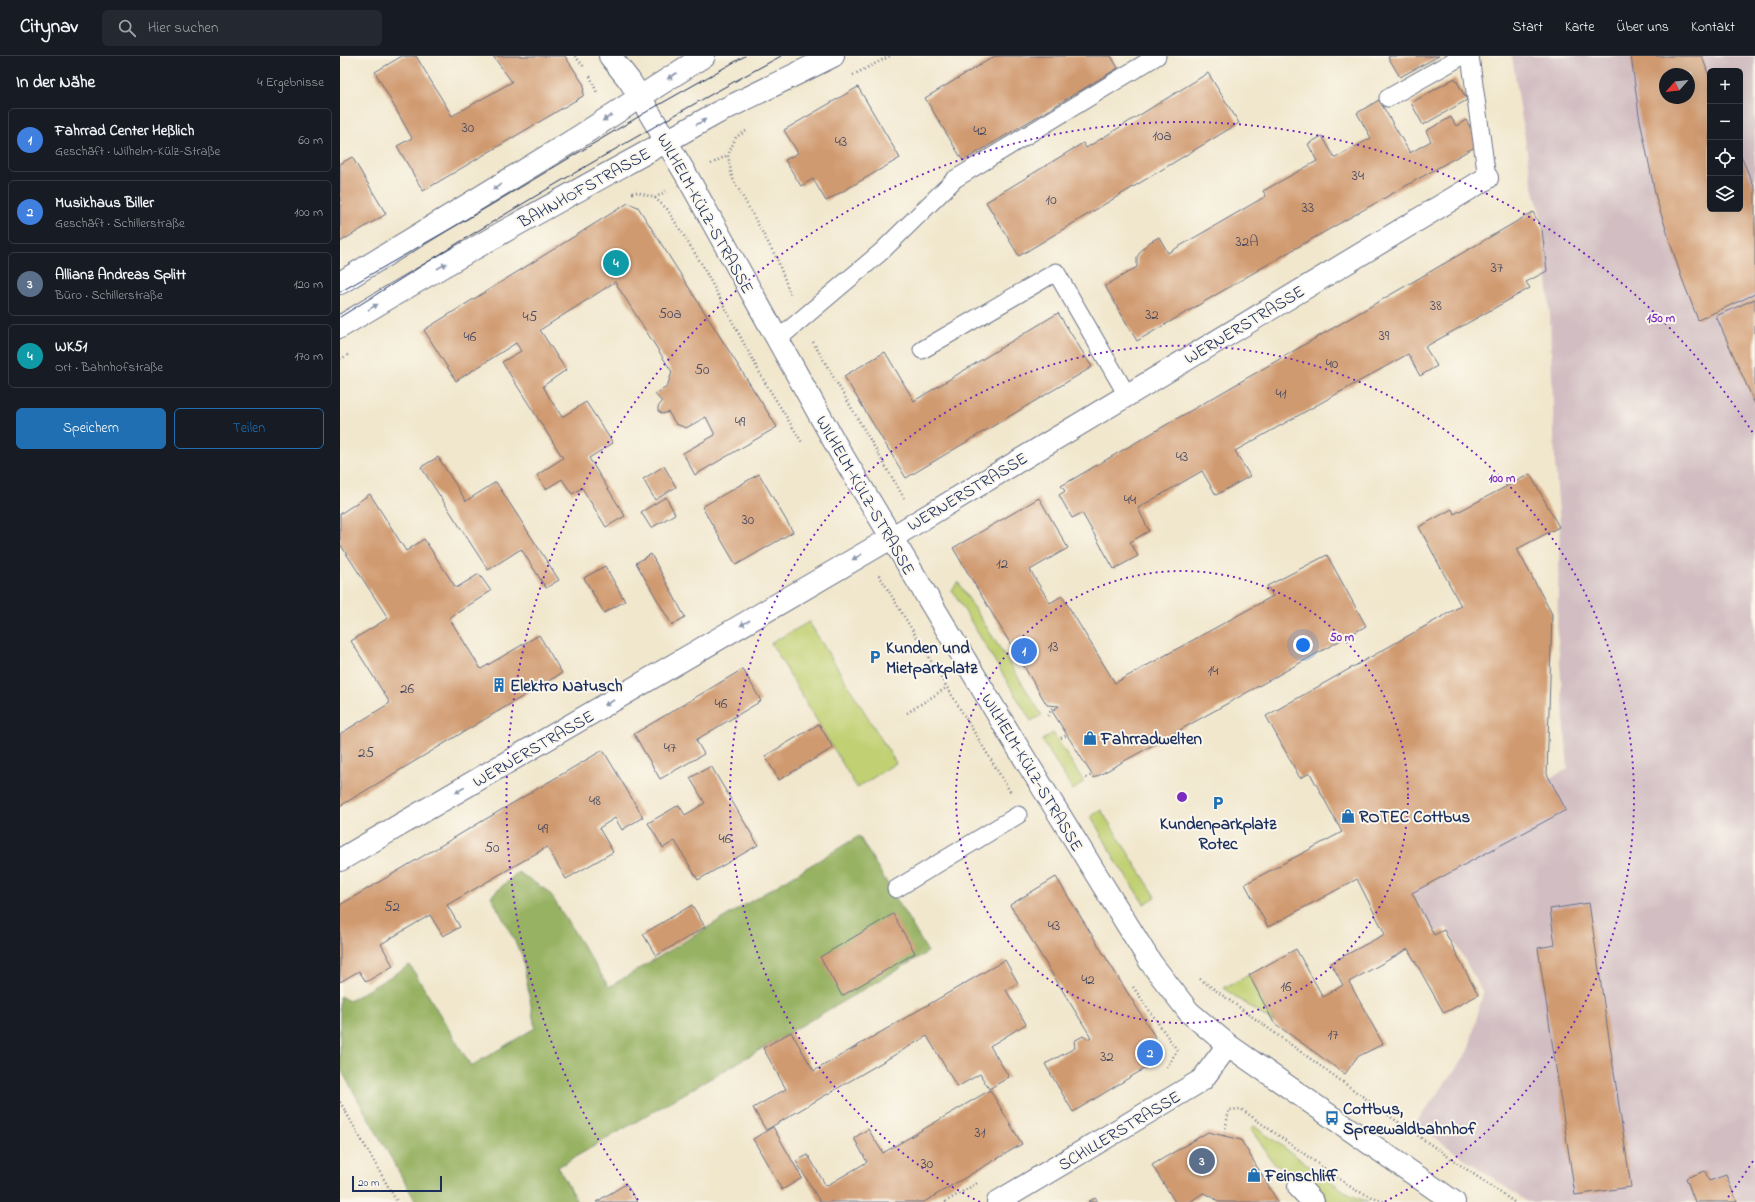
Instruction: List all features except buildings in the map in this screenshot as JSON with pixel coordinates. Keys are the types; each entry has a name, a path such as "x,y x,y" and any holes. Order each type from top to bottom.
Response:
{"street":[{"name":"WILHELM-KÜLZ-STRASSE","path":"610,56 629,80 667,141 839,450 891,538 1128,928 1151,963 1189,1012 1228,1045 1454,1202"},
{"path":"340,283 577,138 704,56"},
{"name":"BAHNHOFSTRASSE","path":"340,327 532,215 717,113 834,56"},
{"name":"WERNERSTRASSE","path":"340,860 891,538 1487,178"},
{"name":"SCHILLERSTRASSE","path":"998,1202 1202,1080 1228,1045"}],"lane":[{"path":"777,340 865,257 954,179 1157,56"},
{"path":"1388,98 1462,56"},
{"path":"1470,56 1487,178"},
{"path":"922,350 1056,272 1127,395"},
{"path":"896,889 1018,815"}],"path":[{"path":"575,56 588,71 597,92 596,98"},
{"path":"728,155 736,137"},
{"path":"626,193 637,192 655,198 667,209 701,263 763,379 804,447"},
{"path":"907,713 946,688"},
{"path":"1048,716 1053,706"},
{"path":"1061,738 1067,735"},
{"path":"1086,778 1092,775"},
{"path":"1219,993 1290,1045 1514,1202"},
{"path":"340,1102 398,1202"},
{"path":"1224,1136 1229,1110 1241,1109 1309,1155 1355,1190 1385,1202"}],"shaded area":[{"path":"1512,56 1755,56 1755,1202 1527,1202 1415,1124 1468,1052 1483,993 1447,928 1435,932 1394,863 1411,847 1568,769 1557,627 1560,524 1555,464 1550,316 1543,225 1532,183"}],"green space":[{"path":"958,582 1042,715 1031,721 952,590"},
{"path":"809,622 896,763 857,788 771,643"},
{"path":"1053,733 1084,782 1073,790 1042,740"},
{"path":"1101,810 1156,897 1144,904 1116,861 1091,816"},
{"path":"859,836 928,952 558,1167 577,1202 416,1202 340,1068 340,996 349,1001 410,965 471,1066 535,1028 522,955 491,896 518,872 549,892 609,987"},
{"path":"1249,975 1274,1023 1223,988"},
{"path":"1254,1126 1350,1195 1368,1202 1329,1202 1272,1161 1251,1129"}],"tram line":[{"path":"340,292 464,221 648,111 745,56"},
{"path":"340,317 548,189 664,121 781,56"}],"place":[{"name":"WK51","path":"616,263"},
{"name":"Fahrrad Center Heßlich","path":"1024,651"},
{"name":"Kunden und Mietparkplatz","path":"875,657"},
{"name":"Elektro Natusch","path":"499,685"},
{"name":"Fahrradwelten","path":"1090,738"},
{"name":"Kundenparkplatz Rotec","path":"1218,803"},
{"name":"ROTEC Cottbus","path":"1348,816"},
{"name":"Musikhaus Biller","path":"1150,1053"},
{"name":"Cottbus, Spreewaldbahnhof","path":"1332,1118"},
{"name":"Allianz Andreas Splitt","path":"1202,1161"},
{"name":"Feinschliff","path":"1254,1175"}]}
